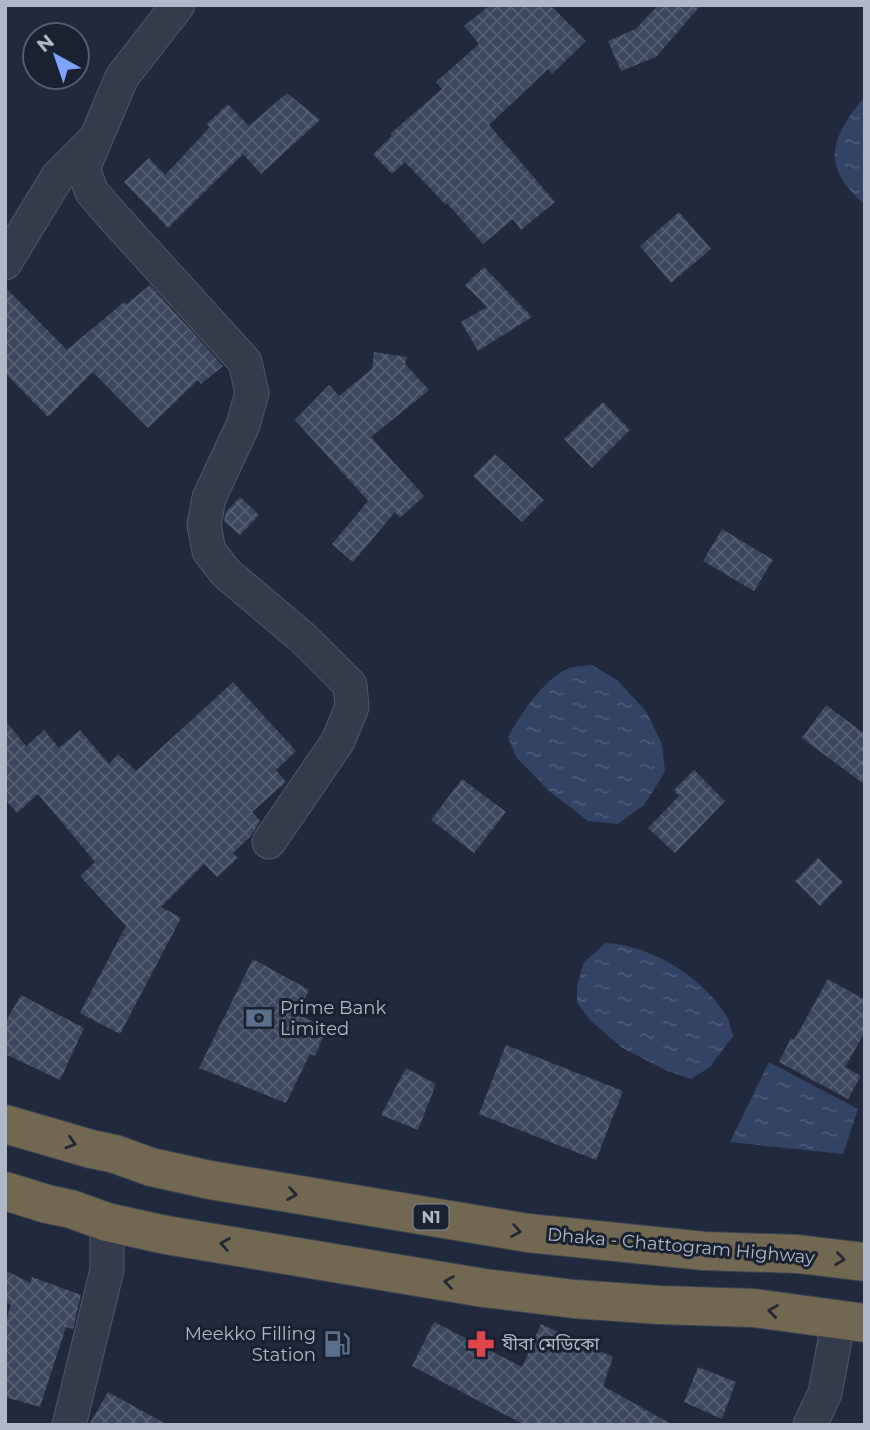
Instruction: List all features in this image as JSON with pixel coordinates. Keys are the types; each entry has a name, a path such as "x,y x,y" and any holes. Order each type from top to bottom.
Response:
{"highway":[{"name":"Dhaka - Chattogram Highway","path":"5,1124 115,1154 151,1167 210,1180 528,1233 704,1251 798,1254 865,1262"},
{"path":"5,1191 107,1222 166,1235 484,1288 660,1305 754,1308 852,1321"}],"street":[{"path":"178,5 122,77 83,169 92,192 132,240 245,362 252,393 243,425 209,498 204,525 209,551 226,573 303,638 350,685 352,707 338,741 269,842"},
{"path":"5,263 58,176 95,139"},
{"path":"69,1425 107,1270 107,1222"},
{"path":"810,1425 852,1321"}],"water":[{"path":"865,96 865,205 850,191 841,177 835,151 844,125"},
{"path":"592,665 617,680 646,711 662,744 665,772 644,805 618,824 588,821 549,791 516,757 508,737 526,708 552,678 570,668"},
{"path":"606,943 623,945 657,957 689,976 716,1001 727,1017 733,1036 710,1067 691,1079 665,1070 621,1047 589,1019 577,1002 577,986 584,962"},
{"path":"769,1062 858,1109 843,1154 730,1142"}],"building":[{"path":"490,5 550,5 586,41 552,74 548,69 489,125 555,202 521,230 513,219 483,244 447,203 446,205 405,162 392,174 373,154 392,136 390,134 442,89 436,82 479,44 464,26"},
{"path":"658,5 701,5 656,57 621,71 608,41 636,29"},
{"path":"287,93 320,120 261,174 243,154 168,228 124,182 149,158 165,175 210,127 207,124 228,104 249,126"},
{"path":"679,212 711,249 671,283 640,246"},
{"path":"484,267 532,317 478,351 461,322 487,307 465,285"},
{"path":"150,285 223,366 201,384 198,380 148,428 93,372 48,417 5,373 5,287 67,350 124,302 127,304"},
{"path":"374,352 407,357 405,364 429,390 371,437 424,496 400,518 395,512 353,562 332,544 368,501 295,420 329,385 339,396 372,369"},
{"path":"603,402 630,430 592,468 564,439"},
{"path":"495,454 544,500 522,522 473,476"},
{"path":"240,497 259,515 240,535 224,521 226,512"},
{"path":"722,529 773,560 754,591 703,561"},
{"path":"233,682 296,751 276,770 286,782 252,812 260,821 251,836 233,853 238,858 217,877 204,864 161,907 181,918 120,1034 80,1013 121,935 126,937 122,933 126,926 80,876 95,862 38,794 17,813 5,799 5,720 26,746 44,730 59,748 80,730 109,764 118,754 136,771"},
{"path":"826,705 865,734 865,785 802,738"},
{"path":"694,770 725,801 675,853 648,828 679,796 674,790"},
{"path":"462,779 506,812 474,853 431,820"},
{"path":"818,858 843,882 820,906 795,881"},
{"name":"Prime Bank Limited","path":"253,959 309,990 296,1014 327,1028 315,1056 310,1054 286,1103 199,1068"},
{"path":"828,979 865,1000 865,1032 845,1067 861,1076 848,1099 779,1062"},
{"path":"21,995 84,1028 60,1080 5,1054 5,1023"},
{"path":"506,1045 623,1091 596,1160 479,1114"},
{"path":"406,1068 436,1084 418,1130 381,1115"},
{"path":"5,1270 30,1283 32,1277 81,1295 73,1329 66,1327 40,1407 5,1397 5,1323 11,1305 5,1302"},
{"path":"434,1322 522,1367 541,1324 613,1357 603,1386 673,1425 525,1425 412,1366"},
{"path":"698,1367 736,1382 722,1419 684,1402"},
{"path":"108,1392 168,1425 89,1425"}],"place":[{"name":"Prime Bank Limited","path":"259,1018"},
{"name":"Meekko Filling Station","path":"337,1344"},
{"name":"যীবা মেডিকো","path":"481,1344"}]}
